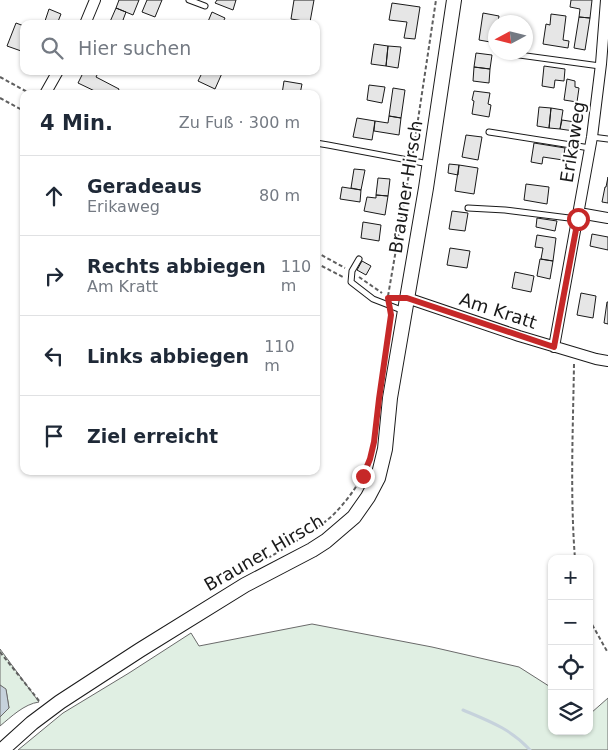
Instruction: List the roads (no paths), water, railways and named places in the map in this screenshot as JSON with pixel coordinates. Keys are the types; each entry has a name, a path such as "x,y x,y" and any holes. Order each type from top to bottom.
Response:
{"street":[{"path":"88,20 96,0"},
{"name":"Brauner Hirsch","path":"2,750 17,736 81,688 245,585 326,541 354,517 374,488 382,463 387,435 390,398 454,0"},
{"name":"Erikaweg","path":"554,347 592,137 603,61 606,0"},
{"path":"47,90 56,75"},
{"path":"578,216 608,218"},
{"name":"Am Kratt","path":"406,304 608,361"}],"lane":[{"path":"189,0 205,6"},
{"path":"533,55 603,61"},
{"path":"489,132 590,148"},
{"path":"592,137 608,139"},
{"path":"320,144 429,164"},
{"path":"468,208 578,216"},
{"path":"359,259 352,272 351,282 373,300 406,304"}],"waterway":[{"path":"463,710 507,731 530,750"}]}
